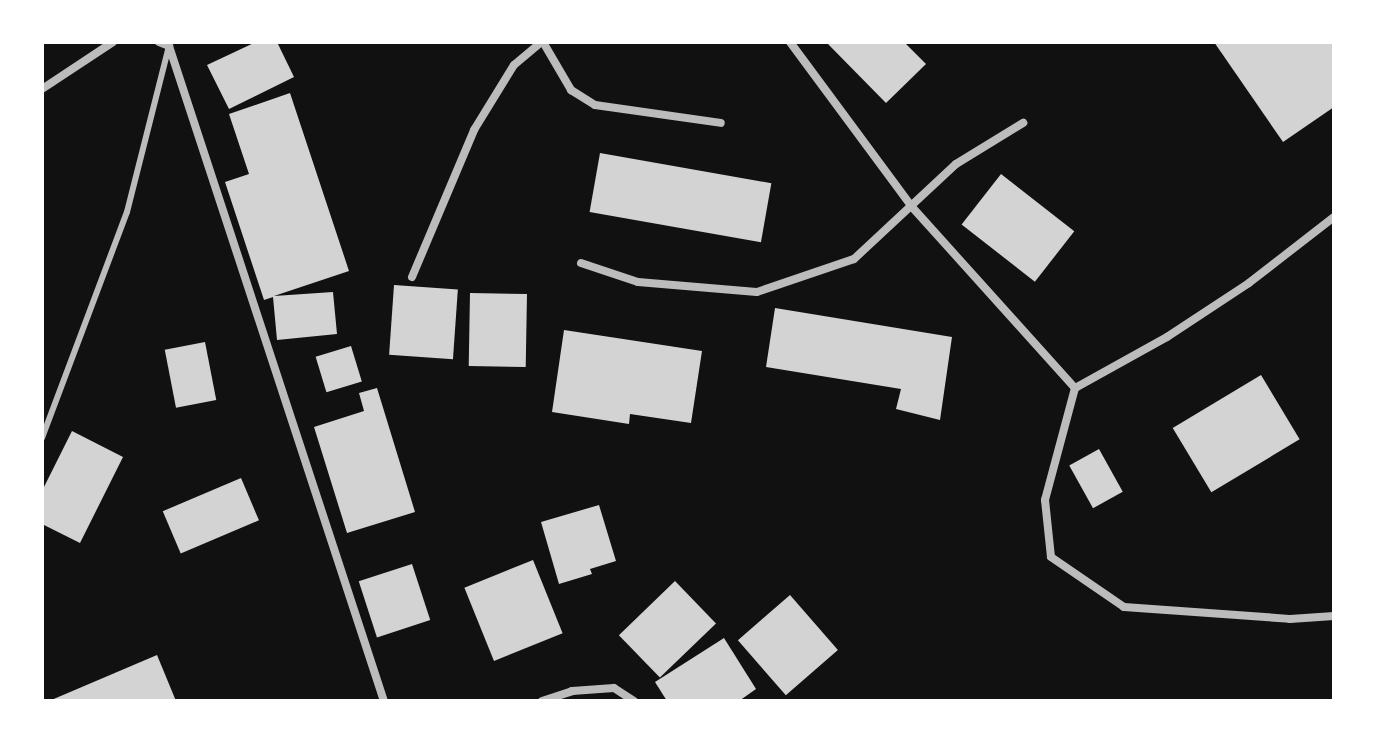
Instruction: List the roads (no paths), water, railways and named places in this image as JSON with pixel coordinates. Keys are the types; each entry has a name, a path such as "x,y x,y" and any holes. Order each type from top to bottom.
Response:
{"street":[{"path":"42,89 113,42"},
{"path":"159,42 170,44 384,701"},
{"path":"412,277 474,130 514,65 542,42 571,90 595,105 721,123"},
{"path":"790,42 912,207 1075,388"},
{"path":"581,263 638,282 757,292 854,259 956,164 1023,123"},
{"path":"1334,217 1249,283 1167,337 1075,388 1045,500 1051,557 1124,607 1290,619 1334,616"},
{"path":"542,701 572,691 614,688 634,701"}],"lane":[{"path":"42,438 127,212 170,44"}]}
